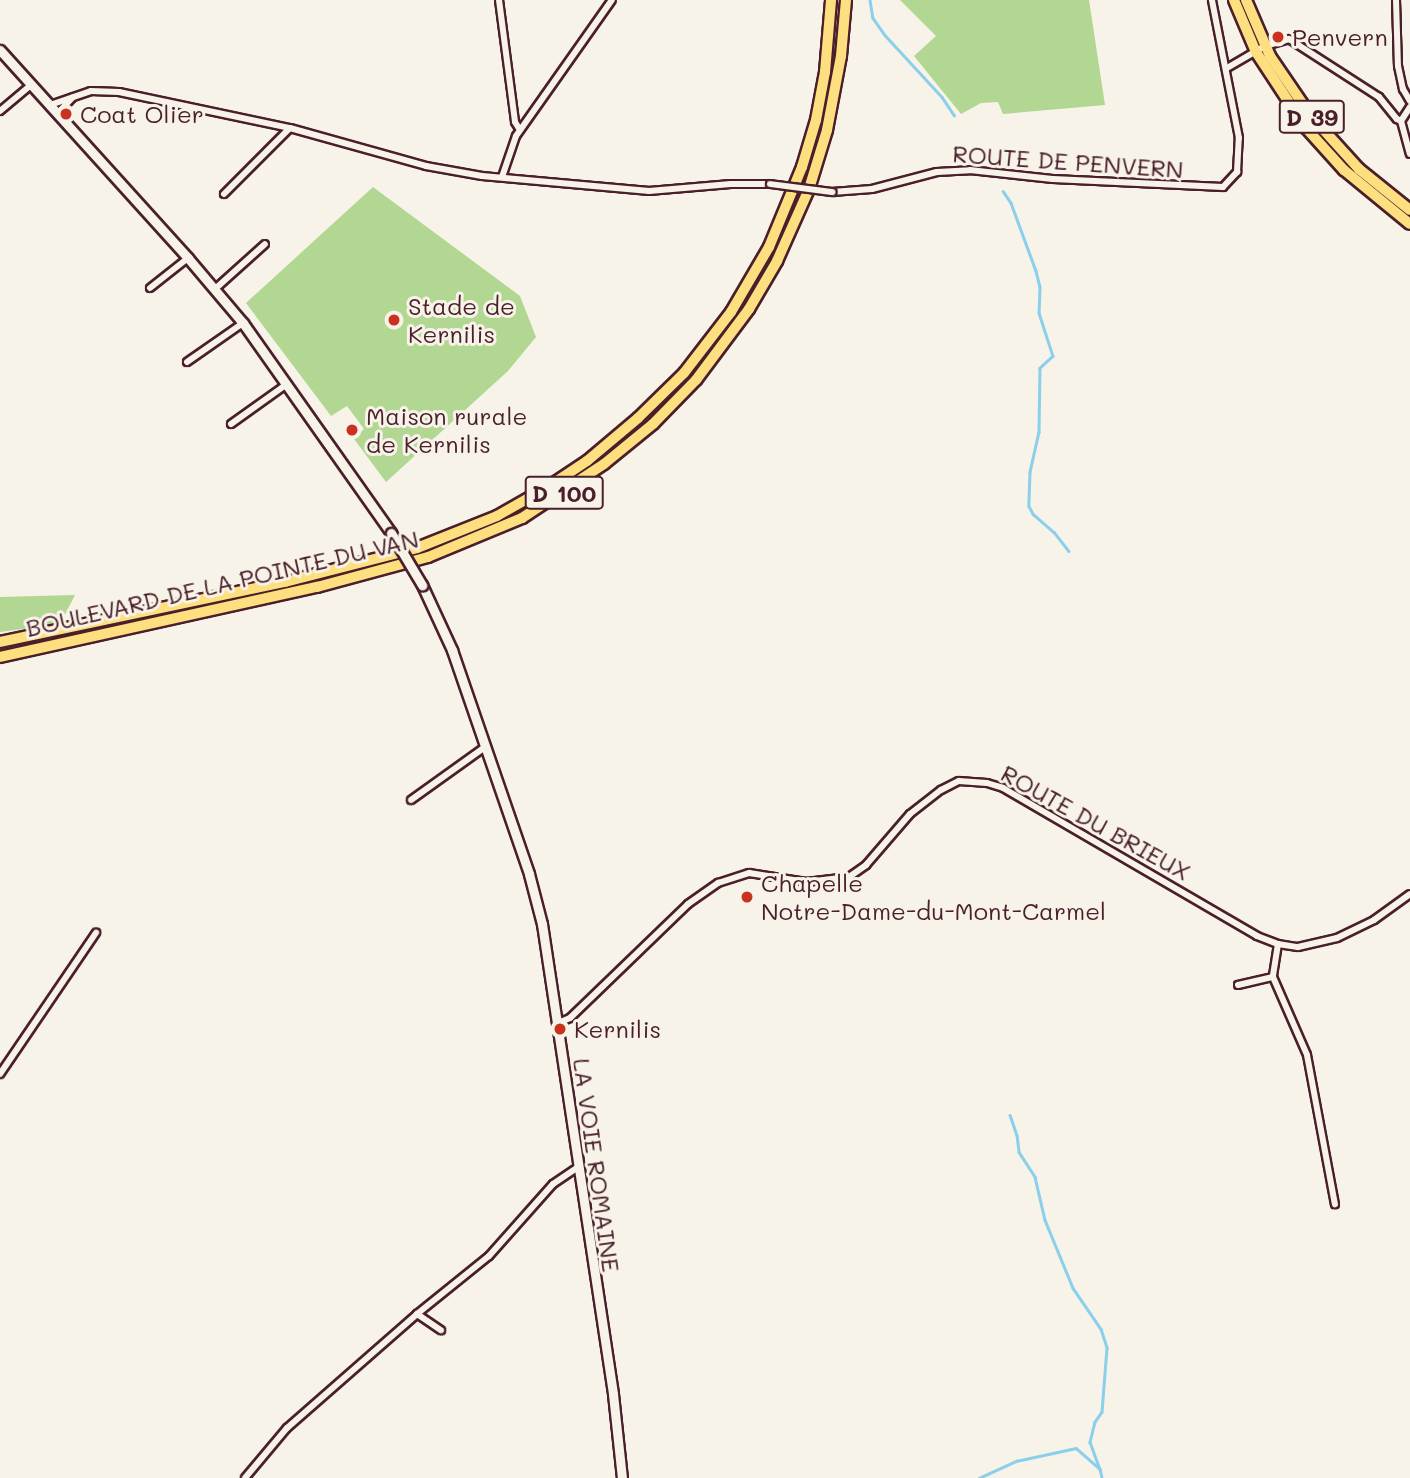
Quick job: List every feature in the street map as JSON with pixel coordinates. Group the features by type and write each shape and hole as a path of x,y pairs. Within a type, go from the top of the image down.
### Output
{"highway":[{"name":"BOULEVARD DE LA POINTE DU VAN","path":"0,642 285,582 417,548 497,516 587,461 638,418 684,373 736,304 769,247 797,179 816,120 825,72 831,0"},
{"name":"BOULEVARD DE LA POINTE DU VAN","path":"0,657 317,587 428,557 513,522 604,464 653,424 696,380 749,309 777,261 809,190 827,130 839,67 846,0"}],"main road":[{"name":"D 39","path":"1234,0 1290,106 1328,153 1363,188 1410,224"},
{"name":"D 39","path":"1246,0 1261,49 1329,138 1367,176 1410,210"}],"street":[{"path":"499,0 509,82 516,125 520,130"},
{"path":"502,177 520,130 612,0"},
{"path":"1212,0 1227,68 1284,39 1297,42 1378,97 1394,117 1401,121 1410,154"},
{"path":"1396,0 1398,66 1403,89 1410,101"},
{"path":"0,50 215,289 287,384 231,424"},
{"name":"ROUTE DE PENVERN","path":"50,105 91,91 119,92 290,128 426,166 502,177 649,191 731,184 770,184 832,192 872,189 937,172 971,170 1053,179 1223,187 1237,172 1240,152 1237,118 1227,68"},
{"path":"0,111 31,85"},
{"path":"58,113 73,97"},
{"path":"1401,121 1410,107"},
{"path":"224,194 290,128"},
{"path":"215,289 265,244"},
{"path":"150,288 188,258"},
{"path":"187,362 243,323"},
{"name":"LA VOIE ROMAINE","path":"287,384 324,445 391,533 422,585 448,638 537,900 548,950 577,1168 613,1394 622,1478"},
{"path":"411,800 485,747"},
{"name":"ROUTE DU BRIEUX","path":"558,1023 570,1018 688,904 718,883 749,873 806,882 849,877 871,860 910,814 941,790 959,781 988,783 1003,788 1257,936 1278,944 1298,947 1337,938 1374,920 1410,894"},
{"path":"0,1074 96,933"},
{"path":"1278,944 1273,977 1307,1055 1335,1204"},
{"path":"1238,985 1273,977"},
{"path":"245,1478 287,1428 417,1314 489,1256 553,1184 577,1168"},
{"path":"417,1314 441,1330"}],"green space":[{"path":"900,0 1089,0 1105,105 1003,114 998,102 981,103 961,114 914,56 936,36"},
{"name":"Stade de Kernilis","path":"373,187 520,296 536,337 508,371 386,482 354,439 364,429 347,406 331,416 246,303"},
{"path":"75,595 60,624 0,632 0,597"}],"waterway":[{"path":"870,0 873,18 884,34 942,97 954,115"},
{"path":"1003,191 1011,203 1036,271 1040,287 1039,313 1053,356 1040,368 1039,432 1030,472 1029,506 1033,514 1054,532 1069,551"},
{"path":"1010,1115 1019,1152 1035,1177 1045,1220 1073,1288 1101,1329 1107,1348 1102,1412 1095,1422 1090,1442 1100,1469"},
{"path":"979,1478 1016,1461 1076,1448 1100,1469 1102,1478"}],"place":[{"name":"Penvern","path":"1278,37"},
{"name":"Coat Olier","path":"66,114"},
{"name":"Stade de Kernilis","path":"394,320"},
{"name":"Maison rurale de Kernilis","path":"352,430"},
{"name":"Chapelle Notre-Dame-du-Mont-Carmel","path":"747,897"},
{"name":"Kernilis","path":"560,1029"}]}
